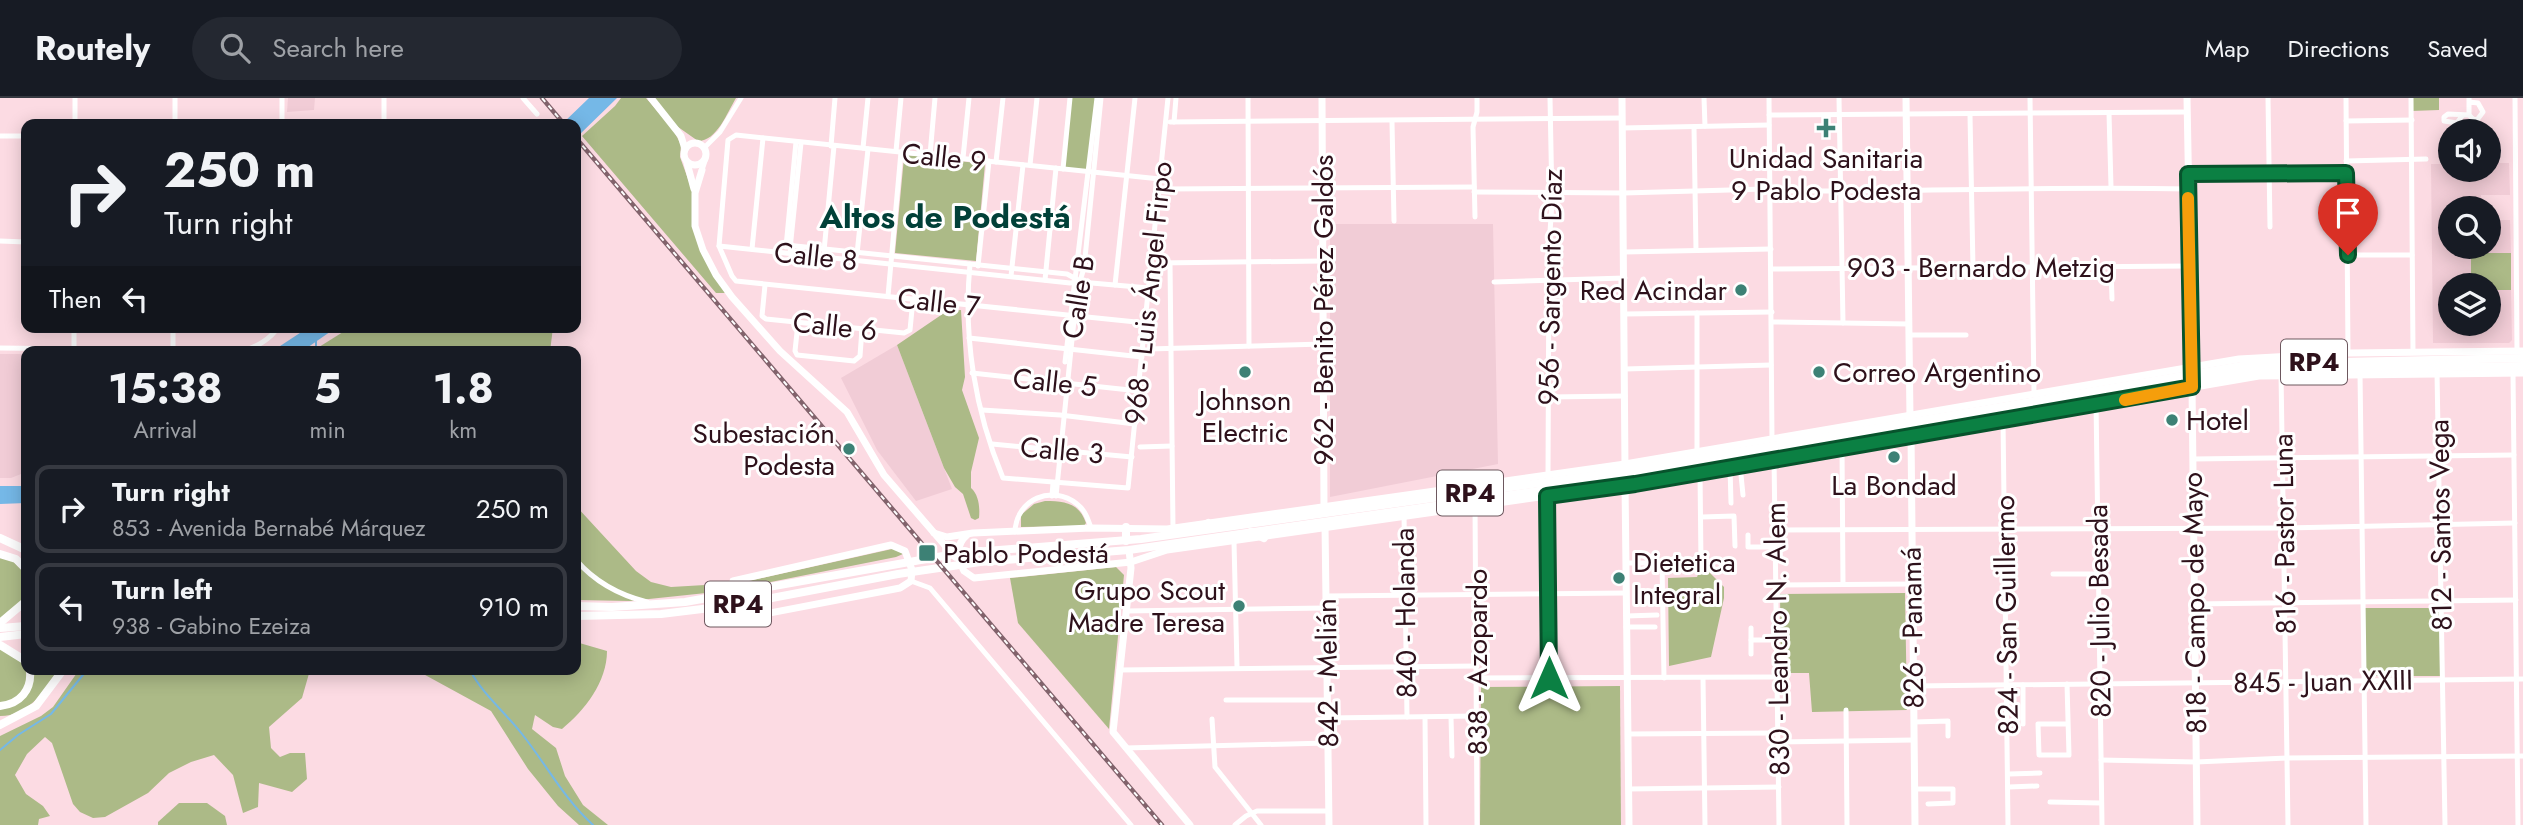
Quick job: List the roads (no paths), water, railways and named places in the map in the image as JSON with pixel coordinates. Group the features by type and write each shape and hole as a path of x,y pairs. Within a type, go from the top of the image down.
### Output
{"main road":[{"name":"RP4","path":"581,616 661,614 735,605 898,574 980,562 1251,532 1324,518 1404,514 1507,495 1547,493 1740,451 2096,401 2192,377 2360,371 2521,353"},
{"path":"2259,357 2273,363"},
{"name":"RP4","path":"2002,413 2273,363 2437,362 2517,368"},
{"name":"RP4","path":"581,606 655,604 734,595 896,563 984,551 1128,545 1185,534 1324,518 1774,456 1910,426"},
{"path":"1726,446 1740,451"},
{"path":"1507,495 1519,500"},
{"path":"1185,534 1208,523"},
{"path":"1126,527 1128,545"},
{"path":"1251,532 1264,538"},
{"path":"1,539 21,548"},
{"path":"0,554 16,559 21,564"},
{"path":"0,623 21,605"},
{"path":"0,628 21,626"},
{"path":"0,637 21,635"},
{"path":"0,645 21,658"},
{"path":"0,706 14,703 23,695 29,685 30,675"},
{"path":"0,725 32,709 59,675"},
{"path":"0,719 13,718"}],"street":[{"path":"75,98 75,119"},
{"path":"175,98 175,119"},
{"path":"282,98 282,119"},
{"path":"384,98 384,119"},
{"path":"523,98 537,114"},
{"path":"651,98 681,136 695,193 694,215 697,230 703,250 716,275 780,351 847,412 884,475 966,573 974,578 1131,562 1161,551 1264,538 1324,518 1548,475 1700,472 1730,467 1774,456 1842,447 2034,392 2192,377 2259,357 2413,352 2437,362"},
{"path":"685,149 690,144 701,145 720,132 741,98"},
{"path":"823,253 835,98"},
{"path":"856,260 868,98"},
{"path":"888,296 901,98"},
{"path":"930,155 935,98"},
{"path":"963,158 970,98"},
{"path":"996,162 1003,98"},
{"path":"1011,276 1037,98"},
{"path":"1045,280 1070,98"},
{"name":"Calle B","path":"1054,496 1072,316 1077,281 1084,268 1099,98"},
{"path":"1115,285 1135,98"},
{"name":"968 - Luis Ángel Firpo","path":"1055,483 1128,488 1168,98"},
{"path":"1176,98 1172,122 1622,118"},
{"path":"1248,98 1249,346"},
{"name":"962 - Benito Pérez Galdós","path":"1322,98 1324,518"},
{"path":"1475,217 1473,127 1477,98"},
{"name":"956 - Sargento Díaz","path":"1548,475 1552,192 1550,98"},
{"path":"1622,98 1629,825"},
{"path":"1704,98 1705,127"},
{"path":"1769,98 1772,438"},
{"path":"1839,98 1843,323"},
{"name":"826 - Panamá","path":"1906,98 1915,825"},
{"path":"2030,98 2034,392"},
{"name":"818 - Campo de Mayo","path":"2187,98 2197,825"},
{"path":"2268,98 2270,227"},
{"path":"2346,98 2348,353"},
{"path":"2411,98 2413,352"},
{"path":"2515,98 2519,137 2521,353"},
{"path":"2469,100 2478,103 2483,110 2477,120 2465,116 2469,100"},
{"path":"1769,115 2187,111"},
{"path":"2109,113 2111,187"},
{"path":"1970,115 1973,268"},
{"path":"2346,121 2412,120"},
{"path":"671,122 701,145 706,158 695,193"},
{"path":"1392,122 1394,221"},
{"path":"1622,128 1769,125"},
{"path":"1694,127 1696,250"},
{"name":"Calle 9","path":"719,246 730,137 736,135 1160,178"},
{"path":"0,136 21,136"},
{"path":"752,249 763,138"},
{"path":"788,249 799,142"},
{"path":"686,161 691,165 699,165 706,158"},
{"path":"2346,160 2426,159"},
{"path":"978,272 989,161"},
{"path":"2188,174 2346,173"},
{"path":"1168,189 1394,187 1552,192 1906,192 2111,187 2188,189"},
{"path":"0,241 21,242"},
{"name":"Calle 8","path":"719,246 788,249 890,264 1012,268 1067,274 1077,281"},
{"name":"Calle 7","path":"719,246 734,279 765,285 1146,323"},
{"path":"1624,252 1771,249"},
{"name":"Calle 8","path":"823,253 891,256 970,268 978,272 1149,288"},
{"path":"2348,255 2412,256"},
{"path":"1158,262 1322,261"},
{"path":"1170,263 1173,528"},
{"name":"903 - Bernardo Metzig","path":"1772,269 2189,266"},
{"path":"2111,267 2112,299"},
{"path":"970,268 968,338 972,373 1003,478 1055,483"},
{"path":"1494,282 1625,278"},
{"name":"Calle 6","path":"765,285 762,316 766,319 798,323 908,332 913,299"},
{"path":"1625,314 1772,312"},
{"path":"1697,313 1697,451"},
{"path":"1772,322 1909,324"},
{"path":"798,323 795,351 799,356 854,361 860,356 862,329"},
{"path":"253,346 271,333"},
{"path":"1909,335 1966,335"},
{"path":"968,338 1142,357"},
{"path":"1149,349 1322,344"},
{"path":"0,348 21,348"},
{"name":"812 - Santos Vega","path":"2437,362 2445,825"},
{"path":"1625,369 1771,365"},
{"path":"2517,368 2523,373"},
{"path":"2517,368 2514,455 2519,577 2516,600 2520,679 2518,825"},
{"path":"2360,371 2366,825"},
{"name":"816 - Pastor Luna","path":"2281,372 2288,825"},
{"name":"Calle 5","path":"972,373 1139,391"},
{"path":"1549,397 1625,396"},
{"name":"820 - Julio Besada","path":"2096,401 2102,825"},
{"path":"982,410 1061,415 1135,424"},
{"path":"1625,475 1697,451 1772,438 1910,426 2002,413"},
{"name":"824 - San Guillermo","path":"2002,413 2008,825"},
{"name":"Calle 3","path":"992,444 1132,457"},
{"path":"1140,447 1172,446"},
{"path":"1842,447 1843,584"},
{"path":"2193,458 2514,455"},
{"name":"830 - Leandro N. Alem","path":"1774,456 1779,825"},
{"path":"1740,465 1743,495"},
{"path":"1730,467 1731,503"},
{"path":"1626,564 1701,562 1700,472"},
{"path":"1475,503 1519,500 1547,493 1549,678"},
{"path":"1015,532 1017,516 1023,507 1038,497 1054,496 1072,500 1079,505 1087,515 1091,528"},
{"name":"838 - Azopardo","path":"1475,503 1477,825"},
{"name":"840 - Holanda","path":"1404,514 1407,717"},
{"path":"1702,517 1734,516 1735,546"},
{"path":"934,533 947,537 1091,528 1173,528 1208,523 1324,518"},
{"name":"842 - Melián","path":"1324,518 1329,825"},
{"path":"1776,530 2284,528 2515,523"},
{"path":"960,563 958,548 967,534"},
{"path":"1748,535 1748,547 1776,547"},
{"path":"1234,542 1237,667"},
{"path":"911,581 909,557 903,549 891,545 733,581 735,605 739,616 744,618 893,590 911,581 930,588 1131,825"},
{"path":"1128,545 1131,562 1113,726 1115,737 1190,825"},
{"path":"1662,564 1664,678"},
{"path":"581,565 616,592 655,604"},
{"path":"2053,574 2098,574"},
{"path":"1776,585 1912,584"},
{"path":"1326,596 1626,593"},
{"path":"2194,604 2516,600"},
{"path":"1126,611 1326,608"},
{"path":"1626,616 1657,615"},
{"path":"1626,627 1655,627"},
{"path":"1751,628 1751,653"},
{"path":"1751,640 1776,640"},
{"path":"1119,670 1477,666"},
{"path":"1477,678 1776,677"},
{"path":"1703,678 1705,825"},
{"name":"845 - Juan XXIII","path":"1914,686 2520,679"},
{"path":"2067,684 2069,755 2039,755 2038,724 2068,724"},
{"path":"2023,685 2023,724"},
{"path":"1226,700 1327,700"},
{"path":"1846,710 1847,825"},
{"path":"1327,718 1477,716"},
{"name":"840 - Holanda","path":"1425,717 1426,825"},
{"path":"1451,717 1452,756"},
{"path":"1212,719 1215,767 1261,825"},
{"path":"1914,722 1948,721 1948,736"},
{"path":"1628,734 1778,733"},
{"path":"1778,742 1914,740"},
{"path":"1125,748 1327,743"},
{"path":"2101,760 2196,762 2287,758 2520,756"},
{"path":"2008,774 2040,773"},
{"path":"2008,787 2037,786"},
{"path":"1629,789 1779,787"},
{"path":"1915,789 1953,789 1954,803 1928,804"},
{"path":"2050,802 2101,803"},
{"path":"1235,825 1251,813 1328,811"}],"water":[{"path":"589,98 617,98 581,133 581,119 567,119"},
{"path":"300,333 328,333 310,346 280,346"},
{"path":"0,486 21,486 21,503 0,504"}],"waterway":[{"path":"316,341 316,346"},
{"path":"0,750 51,714 83,675"},
{"path":"473,675 522,734 564,793 593,825"}],"railway":[{"path":"542,98 560,119"},
{"path":"581,144 1162,825"}],"place":[{"name":"Unidad Sanitaria 9 Pablo Podesta","path":"1826,128"},
{"name":"Red Acindar","path":"1741,290"},
{"name":"Johnson Electric","path":"1245,372"},
{"name":"Correo Argentino","path":"1819,372"},
{"name":"Hotel","path":"2172,420"},
{"name":"Subestación Podesta","path":"849,449"},
{"name":"La Bondad","path":"1894,457"},
{"name":"Pablo Podestá","path":"927,553"},
{"name":"Dietetica Integral","path":"1619,578"},
{"name":"Grupo Scout Madre Teresa","path":"1239,606"}],"district":[{"name":"Altos de Podestá","path":"945,217"}]}
